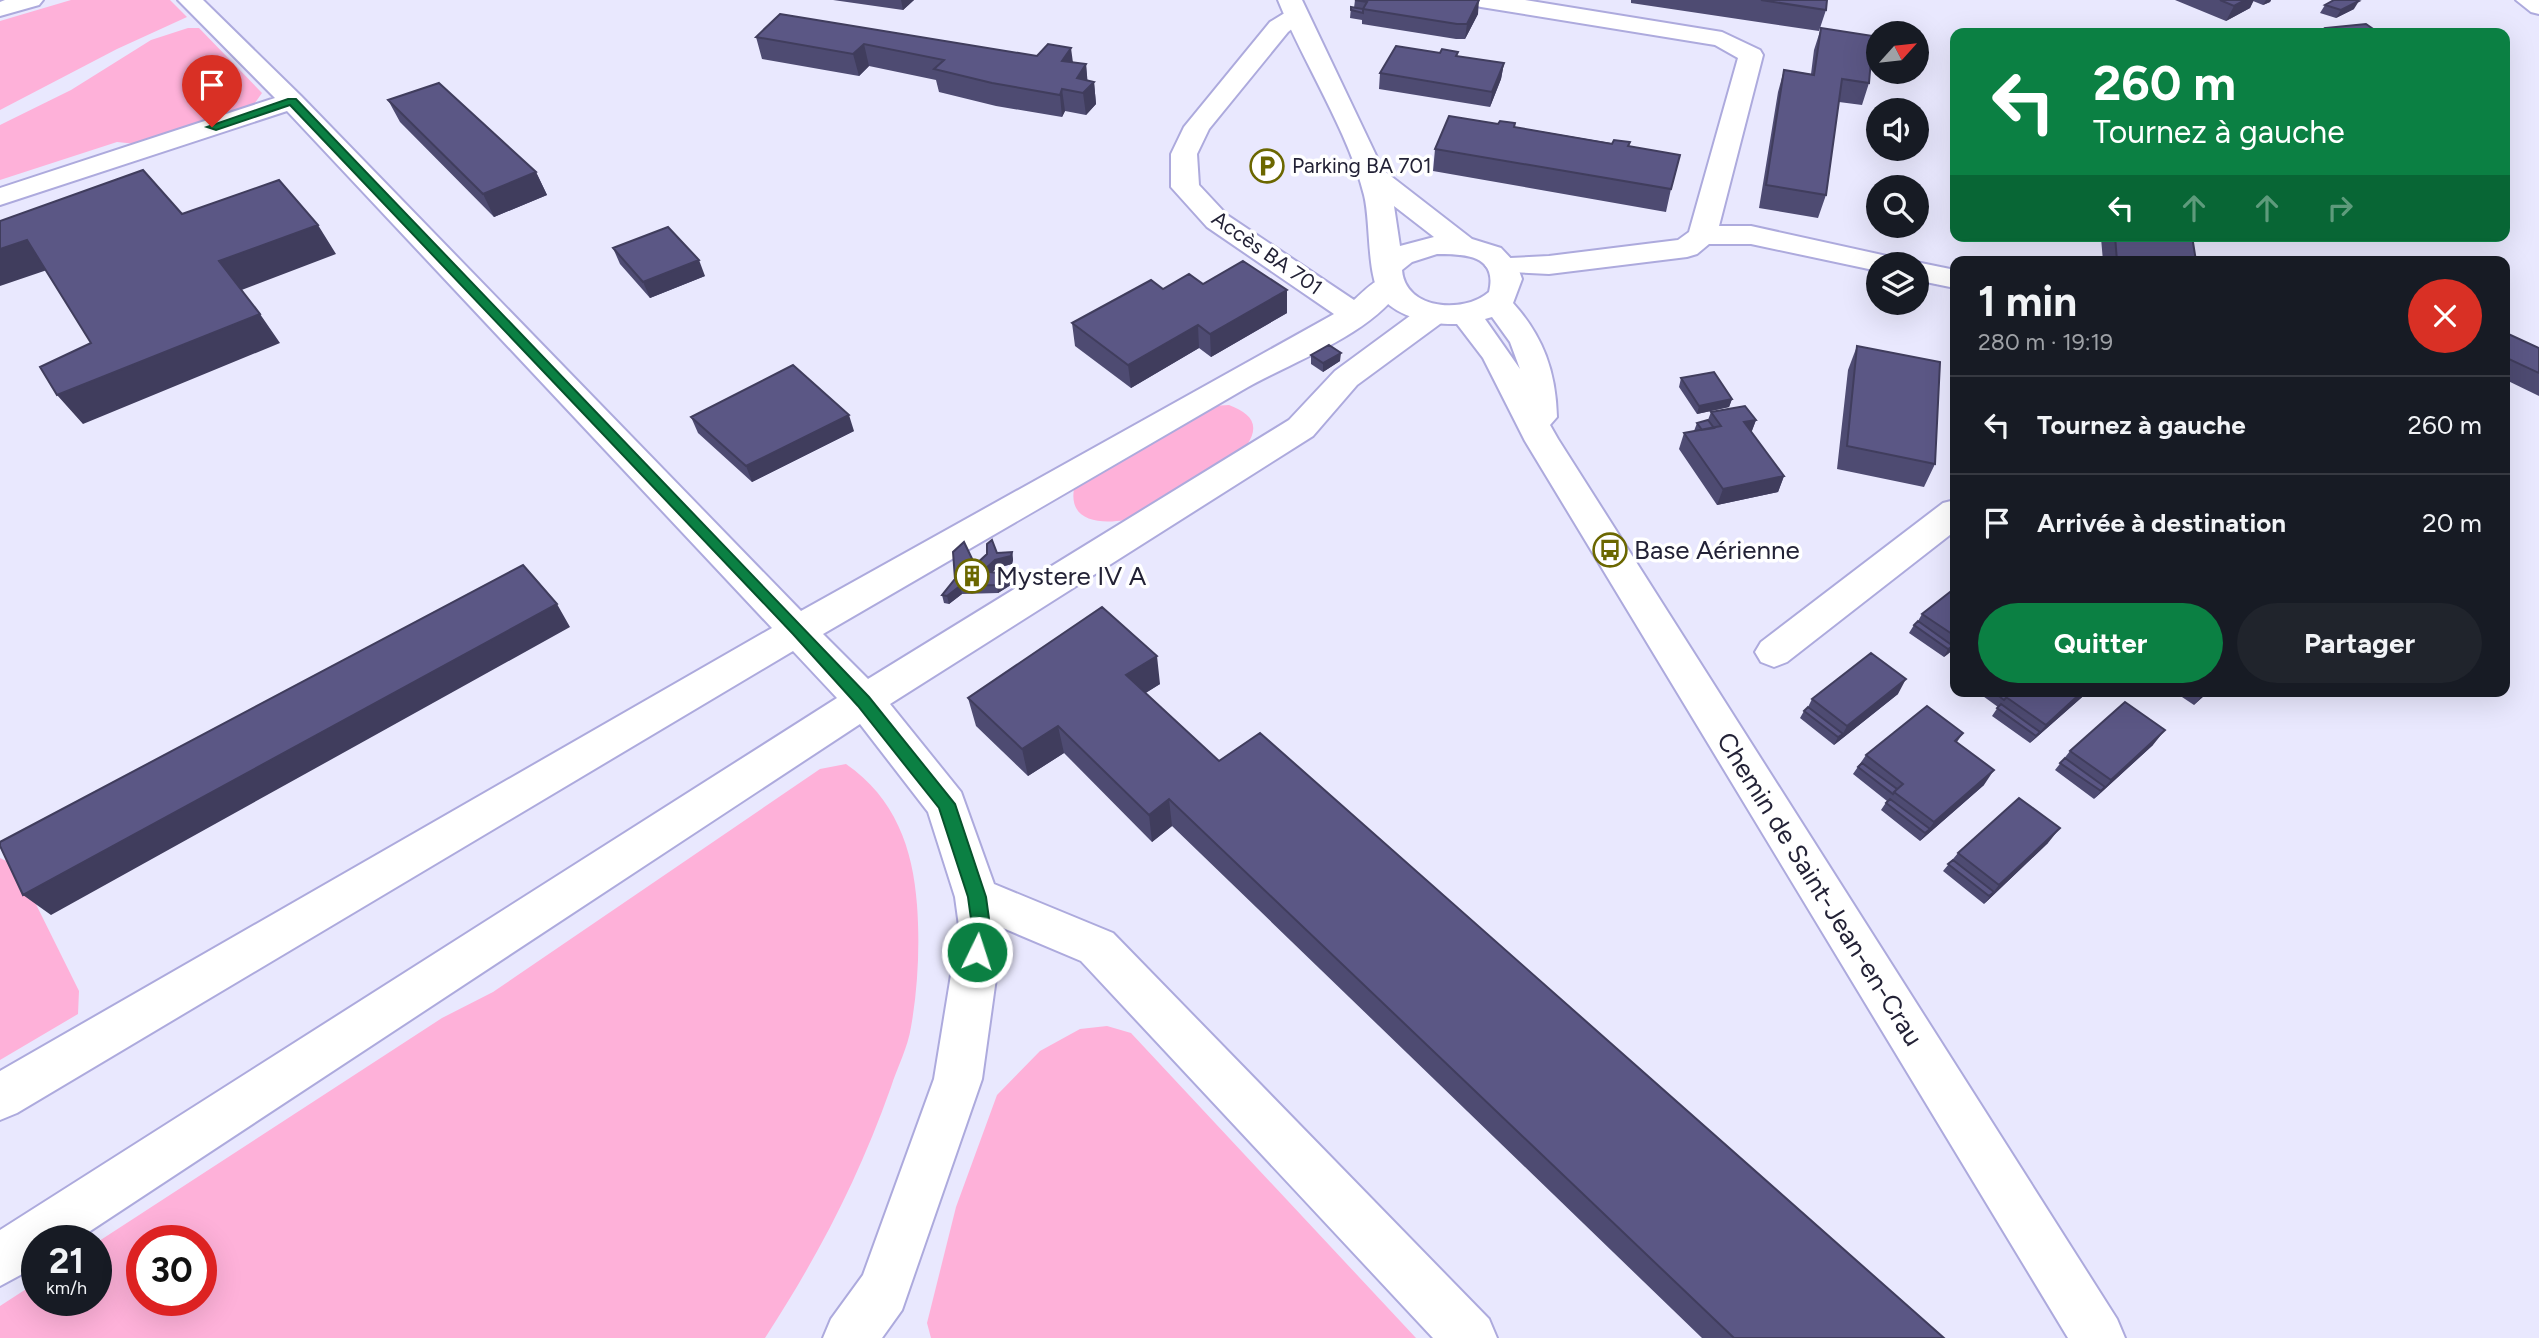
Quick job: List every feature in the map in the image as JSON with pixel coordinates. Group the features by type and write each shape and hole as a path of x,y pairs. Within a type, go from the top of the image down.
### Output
{"main road":[{"path":"0,9 31,0"},
{"path":"190,0 292,101 799,630 863,701 946,804 977,897 981,926 958,1079 883,1291 850,1338"},
{"path":"1481,0 1722,39 1751,55 1702,235 1687,248 1549,265 1500,265"},
{"path":"2528,0 2539,7"},
{"path":"1293,8 1372,176 1389,275 1397,297 1449,314"},
{"name":"Accès BA 701","path":"1293,8 1197,127 1184,154 1185,187 1217,221 1356,315"},
{"path":"0,197 292,101"},
{"path":"1372,176 1462,245"},
{"path":"1702,235 1751,234 1866,260"},
{"path":"0,1097 799,630 1243,376 1306,348 1356,315 1389,275 1398,255 1413,248 1441,243 1462,245 1490,256 1500,265 1507,277 1505,292 1496,303 1449,314 1346,378 1301,428 863,701 0,1260"},
{"path":"1929,274 1950,278"},
{"path":"1496,303 1517,325 1533,354 1541,385 1542,441"},
{"name":"Chemin de Saint-Jean-en-Crau","path":"1449,314 1510,377 1542,441 2098,1338"},
{"path":"1774,652 1950,516"},
{"path":"977,897 1097,947 1470,1338"}],"shaded area":[{"path":"71,0 170,0 187,17 117,49 0,110 0,21"},
{"path":"188,28 199,28 262,93 252,107 146,145 117,142 0,180 0,125 71,90 151,40"},
{"path":"1229,405 1243,412 1251,420 1253,431 1247,445 1125,520 1093,520 1078,511 1073,494 1076,481 1212,406"},
{"path":"846,764 877,792 889,809 906,844 915,884 918,951 911,1027 878,1121 851,1186 836,1217 765,1338 0,1338 0,1306 21,1292 21,1316 112,1316 112,1233 442,1018 493,992 820,769"},
{"path":"0,858 17,866 79,991 78,1014 0,1060"},
{"path":"1107,1026 1131,1033 1416,1338 931,1338 927,1323 956,1207 997,1095 1040,1051 1080,1029"}],"building":[{"path":"1355,0 1479,0 1467,24 1457,24 1363,9 1367,2"},
{"path":"1761,0 1827,0 1826,10"},
{"path":"2220,0 2245,0 2234,6"},
{"path":"2334,0 2359,1 2341,10 2325,5"},
{"path":"1351,7 1363,9 1363,13 1351,10"},
{"path":"780,14 1037,56 1048,44 1071,48 1062,61 1086,64 1077,78 1094,82 1083,93 1062,89 1060,95 934,69 944,60 864,44 853,54 756,37"},
{"path":"2366,24 2372,28 2326,28"},
{"path":"1821,28 1866,35 1866,83 1842,79 1826,195 1766,185 1784,70 1814,75"},
{"path":"1396,46 1440,53 1442,49 1458,52 1456,56 1504,63 1492,92 1380,73"},
{"path":"439,83 536,172 483,194 388,100"},
{"path":"1449,116 1498,124 1500,121 1515,123 1514,127 1612,144 1614,140 1630,142 1628,146 1680,155 1671,189 1435,149"},
{"path":"143,170 182,214 279,180 318,225 219,261 260,314 57,395 40,367 91,343 27,240 0,249 0,221"},
{"path":"668,227 699,260 643,282 613,248"},
{"path":"2115,242 2193,242 2195,256 2117,256"},
{"path":"1243,261 1287,290 1210,334 1198,325 1128,365 1072,323 1151,280 1163,289 1189,274 1203,284"},
{"path":"2510,335 2539,348 2539,373 2510,359"},
{"path":"1329,345 1341,353 1323,363 1311,355"},
{"path":"1857,346 1940,362 1935,464 1847,446"},
{"path":"793,365 849,415 746,466 691,417"},
{"path":"1714,372 1732,399 1699,406 1681,378"},
{"path":"1745,406 1756,420 1744,422 1784,476 1723,489 1684,433 1721,426 1711,412"},
{"path":"1708,420 1714,428 1702,430 1697,423"},
{"path":"992,540 997,553 1012,552 1011,556 995,560 983,571 1012,575 997,585 960,586 947,596 942,595 955,579 953,552 964,542 975,565 987,554 987,544"},
{"path":"523,565 557,604 23,895 0,842"},
{"path":"1950,592 1950,633 1922,614"},
{"path":"1102,607 1157,656 1126,675 1219,761 1260,733 1944,1338 1734,1338 1169,799 1149,815 1058,726 1022,749 968,698"},
{"path":"1918,621 1950,644 1950,648 1948,649 1914,625"},
{"path":"1871,653 1906,679 1847,726 1812,699"},
{"path":"2006,697 2076,697 2046,725"},
{"path":"2125,702 2165,730 2111,780 2070,751"},
{"path":"2001,704 2040,732 2036,736 1997,708"},
{"path":"1927,706 1963,733 1955,741 1994,770 1934,822 1894,792 1903,784 1866,755"},
{"path":"1808,707 1843,734 1838,737 1804,711"},
{"path":"2065,758 2105,787 2101,791 2060,763"},
{"path":"1862,763 1897,789 1893,794 1858,767"},
{"path":"2019,798 2060,828 1999,885 1958,853"},
{"path":"1890,799 1930,829 1925,833 1886,803"},
{"path":"1953,860 1994,892 1989,896 1948,864"}],"place":[{"name":"Parking BA 701","path":"1267,166"},
{"name":"Base Aérienne","path":"1610,550"},
{"name":"Mystere IV A","path":"972,576"}],"route":[{"path":"212,127 292,101 799,630 863,701 946,804 977,897 981,926 977,952"}]}
